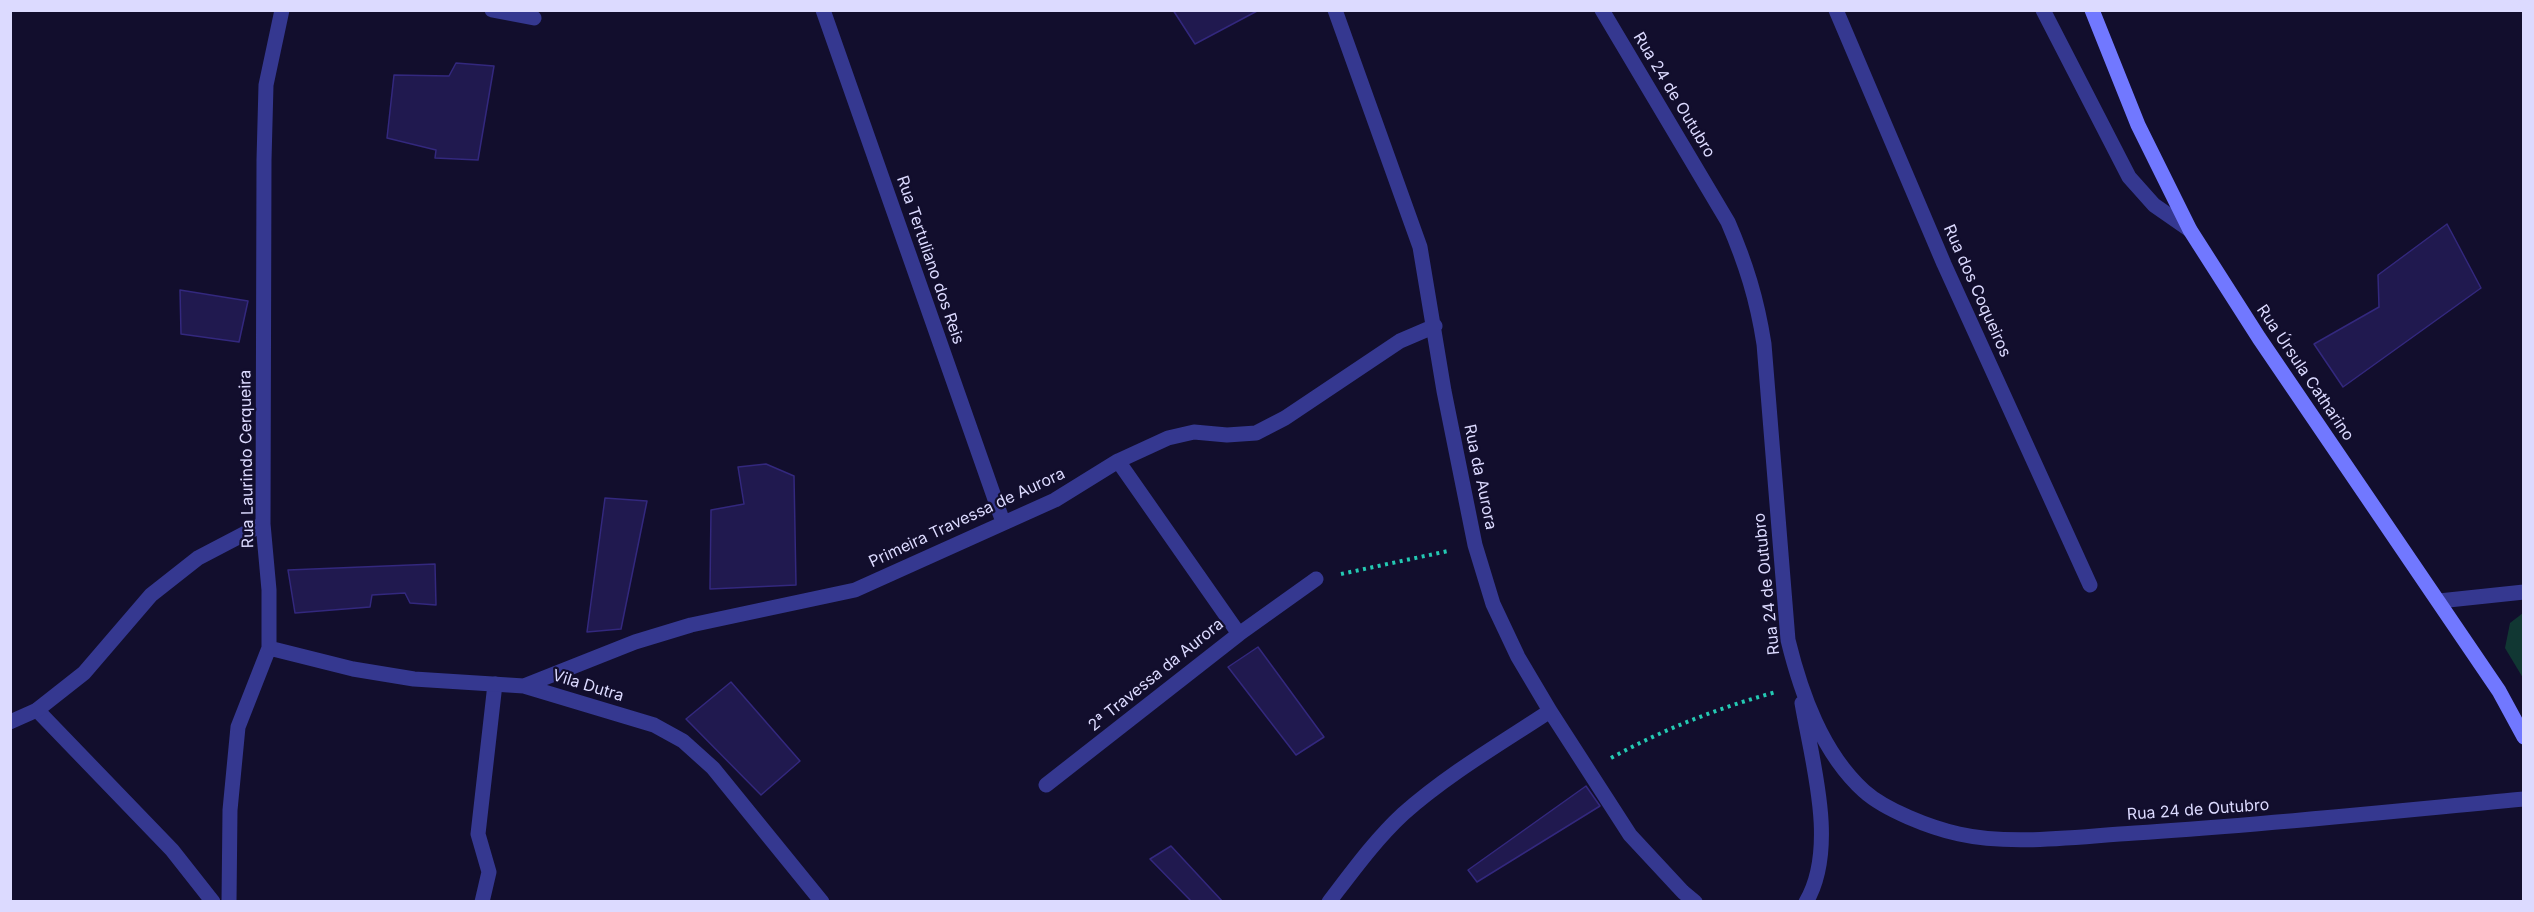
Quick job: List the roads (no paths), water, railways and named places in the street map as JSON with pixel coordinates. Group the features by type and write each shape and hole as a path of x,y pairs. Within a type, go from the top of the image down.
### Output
{"main road":[{"name":"Rua Úrsula Catharino","path":"2092,10 2138,125 2190,230 2259,338 2499,691 2523,737"}],"street":[{"name":"Rua Laurindo Cerqueira","path":"229,902 230,810 238,727 269,648 269,590 263,524 266,85 282,10"},
{"path":"492,10 534,18"},
{"name":"Rua Tertuliano dos Reis","path":"823,10 1003,522"},
{"name":"Rua da Aurora","path":"1335,10 1420,246 1444,391 1475,545 1492,604 1518,657 1587,772 1630,835 1695,902"},
{"name":"Rua 24 de Outubro","path":"1602,10 1728,222 1757,300 1764,344 1788,640 1799,685 1836,761 1865,792 1902,814 1959,834 2034,840 2238,826 2523,799"},
{"name":"Rua dos Coqueiros","path":"1836,10 1944,264 2090,585"},
{"path":"2043,10 2129,177 2154,205 2190,230"},
{"name":"Primeira Travessa de Aurora","path":"524,686 635,642 691,625 855,590 1055,500 1118,461 1168,438 1194,432 1227,435 1256,433 1286,418 1400,341 1435,326"},
{"name":"2ª Travessa da Aurora","path":"1046,785 1239,634 1118,461"},
{"path":"10,722 37,710 84,673 151,595 198,558 263,524"},
{"path":"1239,634 1316,579"},
{"path":"2439,601 2523,592"},
{"name":"Vila Dutra","path":"269,648 353,669 414,679 524,686 654,725 683,741 713,768 822,902"},
{"path":"482,902 489,872 478,834 495,684"},
{"path":"1799,685 1816,789 1822,852 1815,886 1806,902"},
{"path":"37,710 172,850 213,902"},
{"path":"1329,902 1363,857 1402,815 1450,776 1550,711"}]}
